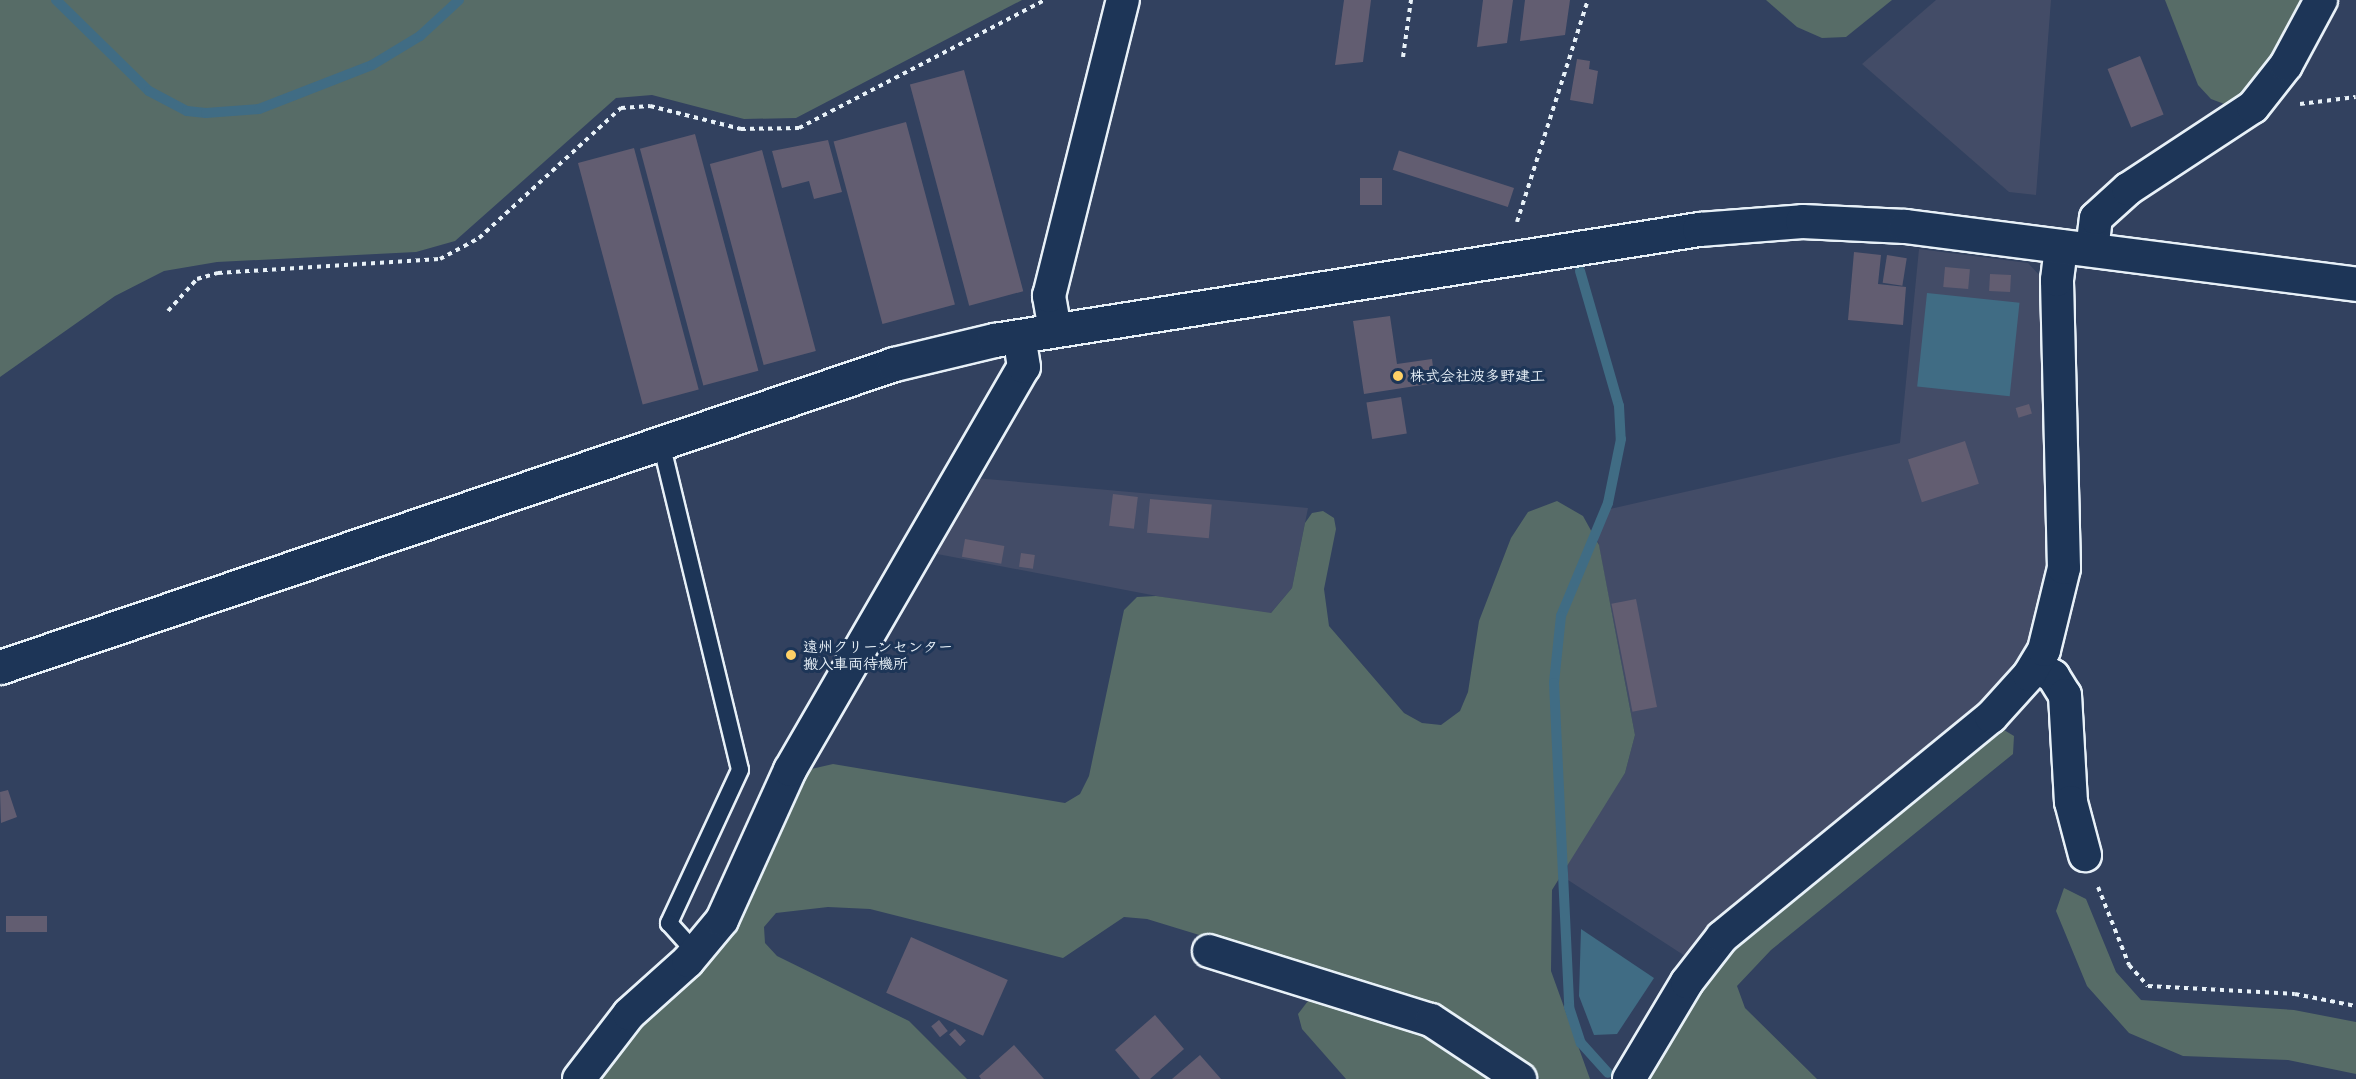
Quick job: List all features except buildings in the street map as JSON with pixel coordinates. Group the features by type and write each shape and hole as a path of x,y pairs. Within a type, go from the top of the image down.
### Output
{"street":[{"path":"1055,330 1049,296 1123,0"},
{"path":"1629,1079 1674,1001 1722,937 1991,717 2035,666 2055,624 2064,568 2057,280 2096,218 2128,189 2232,124 2263,96 2321,0"},
{"path":"0,667 905,361 1055,330 1699,228 1802,221 1905,226 2356,284"},
{"path":"579,1079 629,1014 696,953 735,896 790,770 1024,367 1019,336"},
{"path":"2035,666 2053,676 2066,695 2071,802 2085,855"},
{"path":"1209,951 1431,1020 1520,1079"}],"lane":[{"path":"661,443 740,770 669,923 696,953"}],"path":[{"path":"168,311 197,279 218,273 440,259 479,238 621,108 650,106 741,129 799,128 1045,0"},
{"path":"1403,57 1411,0"},
{"path":"1522,257 1517,222 1588,0"},
{"path":"2263,96 2275,107 2356,96"},
{"path":"2085,855 2129,965 2148,986 2295,994 2356,1006"}],"shaded area":[{"path":"1936,0 2051,0 2036,195 2009,192 1862,64"},
{"path":"1919,249 2028,263 2042,278 2049,567 2030,643 1980,705 1733,906 1685,956 1568,880 1568,861 1625,773 1635,735 1597,536 1610,509 1900,443"},
{"path":"1927,293 2019,303 2010,396 1917,386"},
{"path":"975,478 1308,508 1292,588 1271,613 1256,615 932,553"},
{"path":"1581,929 1654,978 1617,1034 1594,1035 1579,996"}],"green space":[{"path":"0,0 1022,0 796,118 744,119 652,95 616,98 455,241 416,252 217,262 164,271 115,296 0,377"},
{"path":"1766,0 1892,0 1846,37 1822,38 1797,27"},
{"path":"2165,0 2303,0 2272,57 2242,95 2227,105 2211,99 2198,85"},
{"path":"1557,501 1583,516 1599,545 1635,735 1625,773 1552,890 1551,971 1590,1079 1540,1079 1471,1026 1437,1008 1147,919 1124,917 1063,958 870,909 828,907 776,913 764,927 765,943 777,956 909,1021 967,1079 594,1079 777,827 807,770 833,764 1065,803 1080,794 1089,776 1124,610 1137,597 1156,596 1271,613 1292,588 1305,523 1312,513 1323,511 1334,518 1336,529 1324,589 1329,626 1404,713 1422,723 1441,725 1460,711 1468,692 1479,621 1511,538 1528,512"},
{"path":"2004,730 2014,736 2013,754 1771,950 1737,986 1745,1008 1817,1079 1645,1079 1699,990 1734,948"},
{"path":"2064,888 2086,899 2116,972 2141,1000 2294,1010 2356,1022 2356,1074 2288,1060 2183,1056 2129,1033 2087,986 2056,911"},
{"path":"1324,999 1426,1032 1499,1079 1346,1079 1302,1029 1298,1014 1308,1001"}],"waterway":[{"path":"56,0 149,91 187,111 206,113 259,109 372,65 420,36 459,0"},
{"path":"1580,271 1619,406 1621,439 1608,503 1561,616 1554,683 1569,1007 1581,1043 1608,1073"}],"place":[{"name":"株式会社波多野建工","path":"1398,376"},
{"name":"遠州クリーンセンター 搬入車両待機所","path":"791,655"}]}
